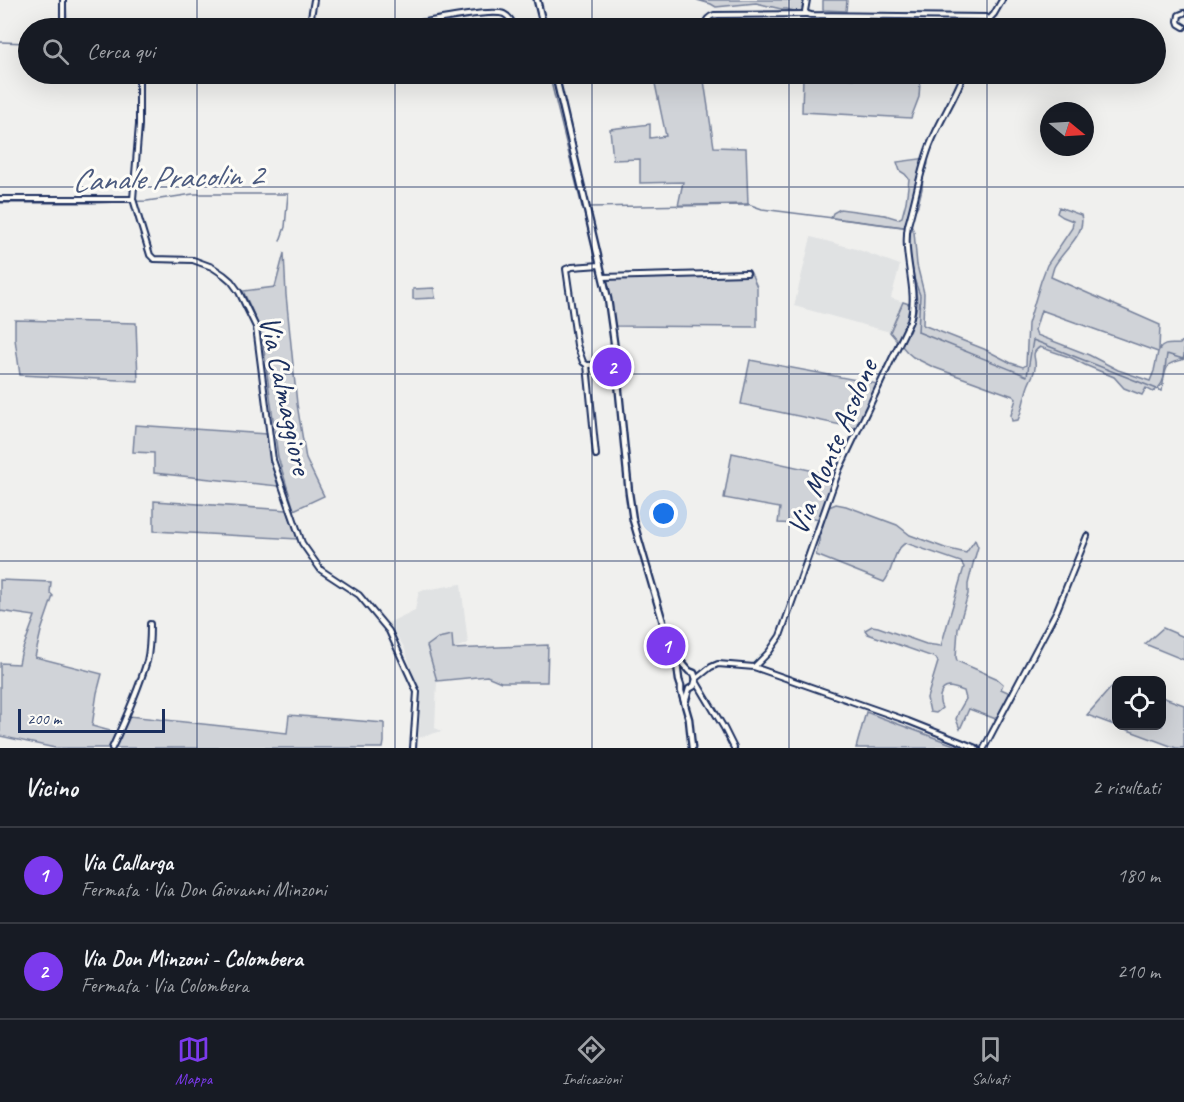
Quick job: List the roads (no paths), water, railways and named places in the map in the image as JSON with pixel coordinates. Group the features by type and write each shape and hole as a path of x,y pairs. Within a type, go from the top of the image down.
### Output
{"street":[{"path":"63,0 63,18"},
{"path":"311,18 314,0"},
{"path":"537,0 542,18"},
{"path":"807,0 805,10 807,14"},
{"path":"989,18 1002,0"},
{"path":"455,18 486,13 505,14 510,18"},
{"path":"1184,13 1179,15 1178,21 1184,27"},
{"path":"709,18 714,15 807,14 987,18"},
{"name":"Via Calmaggiore","path":"139,84 140,125 134,199 150,255 154,259 193,260 212,267 231,281 239,292 256,327 273,460 302,543 321,570 359,595 389,632 417,692 413,748"},
{"path":"557,84 611,320 633,520 663,626 676,656 681,691 691,730 692,748"},
{"name":"Via Monte Asolone","path":"754,667 769,652 780,636 838,470 910,321 914,299 906,251 906,234 922,166 960,84"},
{"path":"0,199 134,199"},
{"path":"596,454 586,364 583,363 577,345 566,269 600,265"},
{"path":"603,277 747,273"},
{"path":"586,364 616,364"},
{"path":"984,748 1057,610 1087,536"},
{"path":"112,748 130,709 147,660 150,624"},
{"path":"676,656 696,678 734,748"},
{"path":"685,703 696,678 718,664 754,667 908,721 976,748"},
{"path":"679,677 683,672 689,671"},
{"path":"681,686 702,691"}],"waterway":[{"path":"66,0 67,18"},
{"path":"467,18 497,16 504,18"},
{"path":"0,42 18,43"},
{"path":"551,84 582,207 584,207"},
{"name":"Canale Pracolin 2","path":"0,203 147,201 193,194 288,194 285,227 280,241"},
{"path":"589,207 748,204 762,209 904,227"},
{"path":"911,229 909,242 911,269"},
{"path":"912,274 920,295 918,332 1027,376 1033,340 1162,391 1167,354 1183,359 1184,356"}],"place":[{"name":"Via Don Minzoni - Colombera","path":"612,367"},
{"name":"Via Callarga","path":"666,646"}]}
